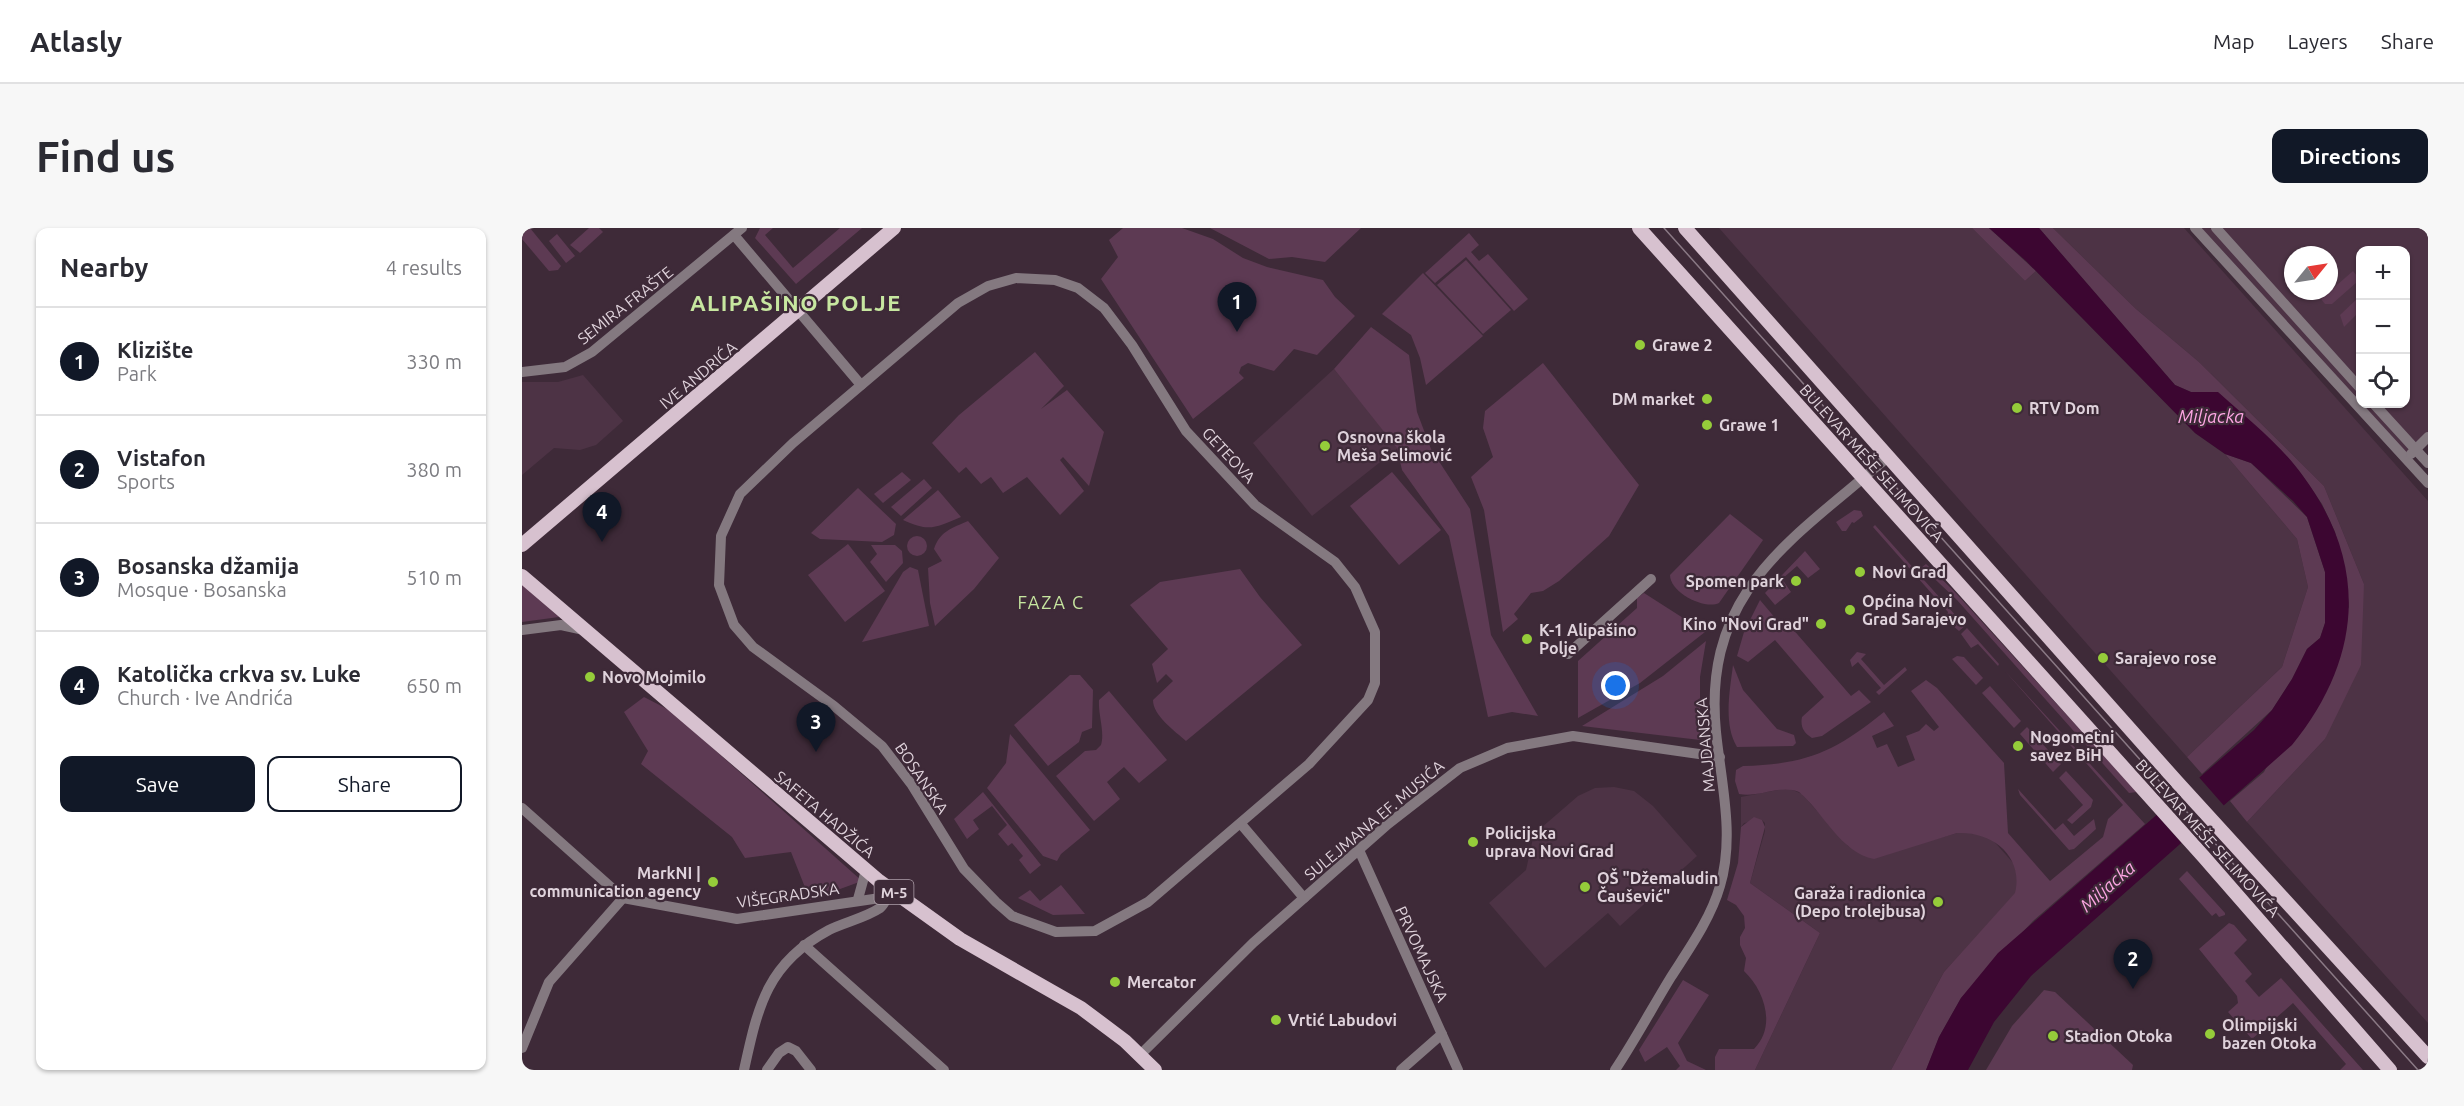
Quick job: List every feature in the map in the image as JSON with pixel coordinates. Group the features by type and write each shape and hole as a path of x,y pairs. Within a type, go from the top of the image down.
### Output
{"main road":[{"name":"IVE ANDRIĆA","path":"522,545 894,228"},
{"name":"BULEVAR MEŠE SELIMOVIĆA","path":"1639,228 2203,856 2390,1070"},
{"name":"BULEVAR MEŠE SELIMOVIĆA","path":"1685,228 2177,782 2428,1057"},
{"name":"SAFETA HADŽIĆA","path":"522,576 866,870 890,894 960,939 1081,1008 1140,1055 1155,1070"}],"street":[{"path":"2195,228 2428,483"},
{"path":"2216,228 2356,382"},
{"path":"738,231 799,311 861,385"},
{"name":"SEMIRA FRAŠTE","path":"522,372 565,367 592,352 738,231"},
{"name":"GETEOVA","path":"861,385 958,303 1003,280 1016,278 1054,280 1078,288 1113,319 1186,430 1255,506 1335,562 1355,587 1375,632 1375,683 1368,700 1309,764 1241,824"},
{"name":"BOSANSKA","path":"861,385 793,443 737,498 721,536 718,562 724,605 734,625 753,647 834,705 882,746 912,785 944,840 964,868 1012,916 1056,932 1095,932 1148,902 1200,856 1241,824"},
{"path":"2378,408 2428,463"},
{"path":"2406,458 2428,437"},
{"name":"MAJDANSKA","path":"1614,1070 1701,928 1720,885 1726,840 1716,732 1717,668 1727,626 1752,582 1775,555 1889,456"},
{"path":"1568,654 1652,579"},
{"path":"522,630 561,625 584,630"},
{"name":"SULEJMANA EF. MUSIĆA","path":"1140,1055 1253,943 1359,850 1460,768 1507,748 1573,736 1720,757"},
{"path":"522,808 623,898 549,982 522,1048"},
{"path":"1241,824 1304,898"},
{"name":"PRVOMAJSKA","path":"1359,850 1458,1070"},
{"path":"858,900 866,870"},
{"path":"744,1070 758,1010 769,984 785,962 804,945 881,907 890,894"},
{"name":"VIŠEGRADSKA","path":"623,898 737,919 890,894"},
{"path":"804,945 944,1070"},
{"path":"1401,1070 1442,1034"},
{"path":"767,1070 779,1053 788,1047 796,1051 812,1070"}],"shaded area":[{"path":"522,228 530,228 561,266 558,270 549,271 522,239"},
{"path":"589,228 599,228 603,232 580,253 570,245"},
{"path":"760,228 773,228 765,235 793,268 840,228 862,228 796,284 755,238"},
{"path":"1123,228 1182,228 1213,239 1243,258 1267,267 1323,280 1335,297 1355,316 1317,355 1294,349 1274,371 1248,363 1241,367 1239,373 1244,378 1193,419 1101,279 1118,257 1109,240"},
{"path":"1210,228 1361,228 1325,262 1292,257 1269,259"},
{"path":"1719,228 1972,228 2025,281 2036,271 2195,433 2225,454 2297,539 2308,587 2282,667 2187,757"},
{"path":"1972,228 1989,228 2036,271 2025,281"},
{"path":"2039,228 2053,228 2136,309 2199,362 2324,486 2364,584 2361,665 2325,739 2247,822 2230,801 2264,772 2349,607 2345,571 2335,532 2322,504 2281,450 2218,393 2191,392 2175,385"},
{"path":"2053,228 2184,228 2428,501 2428,1023 2247,822 2325,739 2364,584 2324,486 2199,362 2136,309"},
{"path":"2198,228 2428,228 2428,439 2406,458 2361,408 2410,408 2410,246 2356,246 2356,403"},
{"path":"1469,233 1479,245 1471,252 1479,261 1488,254 1528,299 1514,311 1466,257 1435,283 1425,273"},
{"path":"557,234 575,256 566,263 549,241"},
{"path":"1466,260 1511,310 1483,334 1437,285"},
{"path":"2353,271 2356,275 2356,283 2338,299 2338,284"},
{"path":"1423,273 1483,336 1426,385 1420,358 1411,335 1382,314"},
{"path":"2322,300 2337,300 2332,304 2325,304"},
{"path":"2356,300 2356,315 2344,327 2340,315"},
{"path":"1371,327 1409,355 1417,412 1431,449 1470,509 1491,635 1538,716 1512,712 1488,717 1449,536 1402,470 1397,448 1334,369"},
{"path":"1035,352 1064,386 1041,409 1067,390 1104,432 1089,486 1063,457 1060,460 1084,491 1060,515 1027,477 1003,493 991,477 981,484 966,467 959,473 932,443 959,415"},
{"path":"1543,363 1639,485 1609,536 1559,581 1543,591 1531,593 1514,614 1518,619 1503,632 1484,510 1471,477 1493,457 1483,428 1485,411"},
{"name":"Osnovna škola Meša Selimović","path":"1334,369 1398,448 1312,516 1253,443"},
{"path":"583,375 623,421 596,445 580,450 554,448 522,475 522,382 558,382"},
{"path":"2225,454 2251,463 2307,517 2325,572 2325,623 2320,638 2307,649 2292,679 2272,710 2202,774 2187,757 2282,667 2308,587 2297,539"},
{"path":"902,472 911,480 883,503 874,494"},
{"path":"1392,472 1441,530 1399,565 1350,506"},
{"path":"924,479 932,488 901,516 891,507"},
{"path":"858,488 896,524 894,535 882,542 820,539 811,533"},
{"path":"938,490 961,517 932,527 919,526 903,520"},
{"path":"1854,510 1861,511 1863,516 1854,523 1852,522 1846,531 1842,531 1836,522"},
{"path":"1730,514 1763,540 1719,603 1713,605 1697,602 1676,588 1670,575"},
{"path":"968,521 999,558 974,589 935,626 930,603 928,568 942,561 934,549 940,538 947,531"},
{"path":"1875,525 1965,626 1959,631 1946,620 1948,612 1873,527"},
{"path":"917,536 924,539 927,546 924,553 917,556 910,553 907,546 910,539"},
{"path":"848,544 885,591 845,622 808,575"},
{"path":"871,545 895,545 902,551 903,563 886,582 870,562 877,554"},
{"path":"1805,551 1820,569 1808,578 1797,566 1782,579 1791,592 1775,605 1765,593"},
{"path":"1926,564 1953,590 2137,792 2129,793 1957,600 1922,567"},
{"path":"910,567 918,570 929,626 862,642 903,572"},
{"path":"1240,569 1260,597 1302,645 1186,741 1165,723 1154,706 1153,700 1173,681 1166,674 1157,683 1152,664 1168,649 1130,605 1160,582"},
{"path":"522,584 559,617 522,622"},
{"path":"1644,593 1705,632 1640,683 1578,718 1578,661 1637,608 1637,598"},
{"path":"1760,600 1786,631 1791,627 1851,696 1859,690 1871,702 1822,736 1812,738 1807,734 1802,727 1802,717 1824,697 1775,640 1748,662 1737,656 1744,632"},
{"path":"1967,628 1999,664 1998,666 1978,644 1971,648 1961,634"},
{"path":"1706,641 1700,677 1700,740 1582,726 1663,676"},
{"path":"1857,652 1866,654 1861,659 1884,685 1905,667 1907,670 1879,695 1876,692 1881,688 1858,662 1852,667 1850,660"},
{"path":"1957,656 1964,657 1983,678 1976,685 1952,659"},
{"path":"1733,665 1743,690 1777,729 1794,735 1796,743 1793,746 1737,747 1729,718"},
{"path":"2005,671 2145,824 2033,921 1961,998 1939,1037 1926,1070 1891,1070 1944,972 2015,893 2017,880 2010,857 2003,848 1982,836 1957,833 1874,859 1852,849 1799,792 1777,790 1747,795 1739,794 1735,781 1736,770 1743,766 1803,759 1819,753 1850,737 1884,712 1894,726 1872,736 1877,748 1887,744 1898,767 1915,760 1906,736 1919,731 1926,724 1934,731 1939,727 1911,691 1926,680 1937,688 2004,763 2008,833 2050,881 2103,837 2108,819 2123,805"},
{"path":"1070,675 1080,675 1093,690 1092,728 1082,732 1079,742 1048,766 1014,725"},
{"path":"1990,686 2021,721 2014,728 1982,693"},
{"path":"1109,691 1167,760 1139,783 1124,767 1107,782 1120,799 1094,821 1056,776 1085,751 1096,750 1101,745 1099,700"},
{"path":"644,697 671,711 862,881 810,900 791,852 745,858 732,837 641,764 648,751 624,712"},
{"path":"2027,727 2061,764 2053,772 2020,734"},
{"path":"1010,734 1090,830 1061,854 1057,861 1043,856 987,788 1006,763"},
{"path":"2066,771 2093,800 2091,807 2072,824 2067,820 2083,805 2059,778"},
{"name":"OŠ \"Džemaludin Čaušević\"","path":"1614,787 1634,791 1653,806 1697,856 1620,926 1608,913 1545,968 1489,903 1526,870 1534,834 1578,796 1595,788"},
{"path":"1788,788 1802,794 1848,846 1881,855 1957,833 1971,832 1991,838 2015,865 2019,879 2016,893 1944,972 1891,1070 1755,1070 1820,933 1750,883 1765,831 1765,823 1762,820 1744,823 1741,827 1741,797"},
{"path":"2018,789 2055,830 2063,823 2074,836 2094,819 2096,829 2074,849 2069,850 2020,795"},
{"path":"983,792 1041,865 1030,874 1019,860 1023,856 1012,843 1008,846 998,834 1007,825 992,806 973,820 979,829 967,839 954,819"},
{"path":"1754,817 1762,820 1765,827 1750,883 1820,933 1755,1070 1715,1070 1715,1057 1719,1049 1754,1049 1765,1030 1765,1008 1762,998 1744,971 1746,958 1740,945 1740,937 1745,928 1744,916 1736,905 1727,900 1738,863 1741,827"},
{"path":"2187,871 2225,915 2219,917 2216,913 2212,916 2179,879"},
{"path":"1061,885 1085,914 1053,915 1018,898 1030,890 1040,901"},
{"path":"2229,923 2234,925 2247,940 2234,953 2252,974 2245,981 2259,997 2281,978 2363,1070 2340,1070 2346,1064 2293,1003 2252,1039 2228,1012 2238,1003 2237,996 2199,949"},
{"path":"1683,980 1709,995 1678,1043 1687,1061 1706,1070 1676,1070 1680,1066 1667,1047 1645,1062 1639,1050"},
{"name":"Stadion Otoka","path":"2044,990 2055,992 2133,1065 2132,1070 1986,1070 2012,1026"}],"water":[{"name":"Miljacka","path":"1989,228 2039,228 2175,385 2191,392 2218,392 2284,453 2303,476 2325,510 2339,544 2347,578 2348,612 2343,646 2332,680 2315,713 2292,745 2031,976 1994,1022 1968,1070 1926,1070 1939,1037 1961,998 1998,953 2254,730 2272,710 2292,679 2307,649 2320,638 2325,623 2325,572 2307,517 2251,463 2225,454 2195,433 2026,261"}],"pier":[{"path":"2197,775 2226,808 2184,846 2154,812"}],"tram line":[{"path":"1664,228 2418,1070"}],"place":[{"name":"Klizište","path":"1237,332"},
{"name":"Grawe 2","path":"1640,345"},
{"name":"DM market","path":"1707,399"},
{"name":"RTV Dom","path":"2017,408"},
{"name":"Grawe 1","path":"1707,425"},
{"name":"Osnovna škola Meša Selimović","path":"1325,446"},
{"name":"Katolička crkva sv. Luke","path":"602,542"},
{"name":"Novi Grad","path":"1860,572"},
{"name":"Spomen park","path":"1796,581"},
{"name":"Općina Novi Grad Sarajevo","path":"1850,610"},
{"name":"Kino \"Novi Grad\"","path":"1821,624"},
{"name":"K-1 Alipašino Polje","path":"1527,639"},
{"name":"Sarajevo rose","path":"2103,658"},
{"name":"Novo Mojmilo","path":"590,677"},
{"name":"Nogometni savez BiH","path":"2018,746"},
{"name":"Bosanska džamija","path":"816,752"},
{"name":"Policijska uprava Novi Grad","path":"1473,842"},
{"name":"MarkNI | communication agency","path":"713,882"},
{"name":"OŠ \"Džemaludin Čaušević\"","path":"1585,887"},
{"name":"Garaža i radionica (Depo trolejbusa)","path":"1938,902"},
{"name":"Mercator","path":"1115,982"},
{"name":"Vistafon","path":"2133,989"},
{"name":"Vrtić Labudovi","path":"1276,1020"},
{"name":"Olimpijski bazen Otoka","path":"2210,1034"},
{"name":"Stadion Otoka","path":"2053,1036"}],"district":[{"name":"ALIPAŠINO POLJE","path":"796,302"},
{"name":"FAZA C","path":"1051,602"}]}
